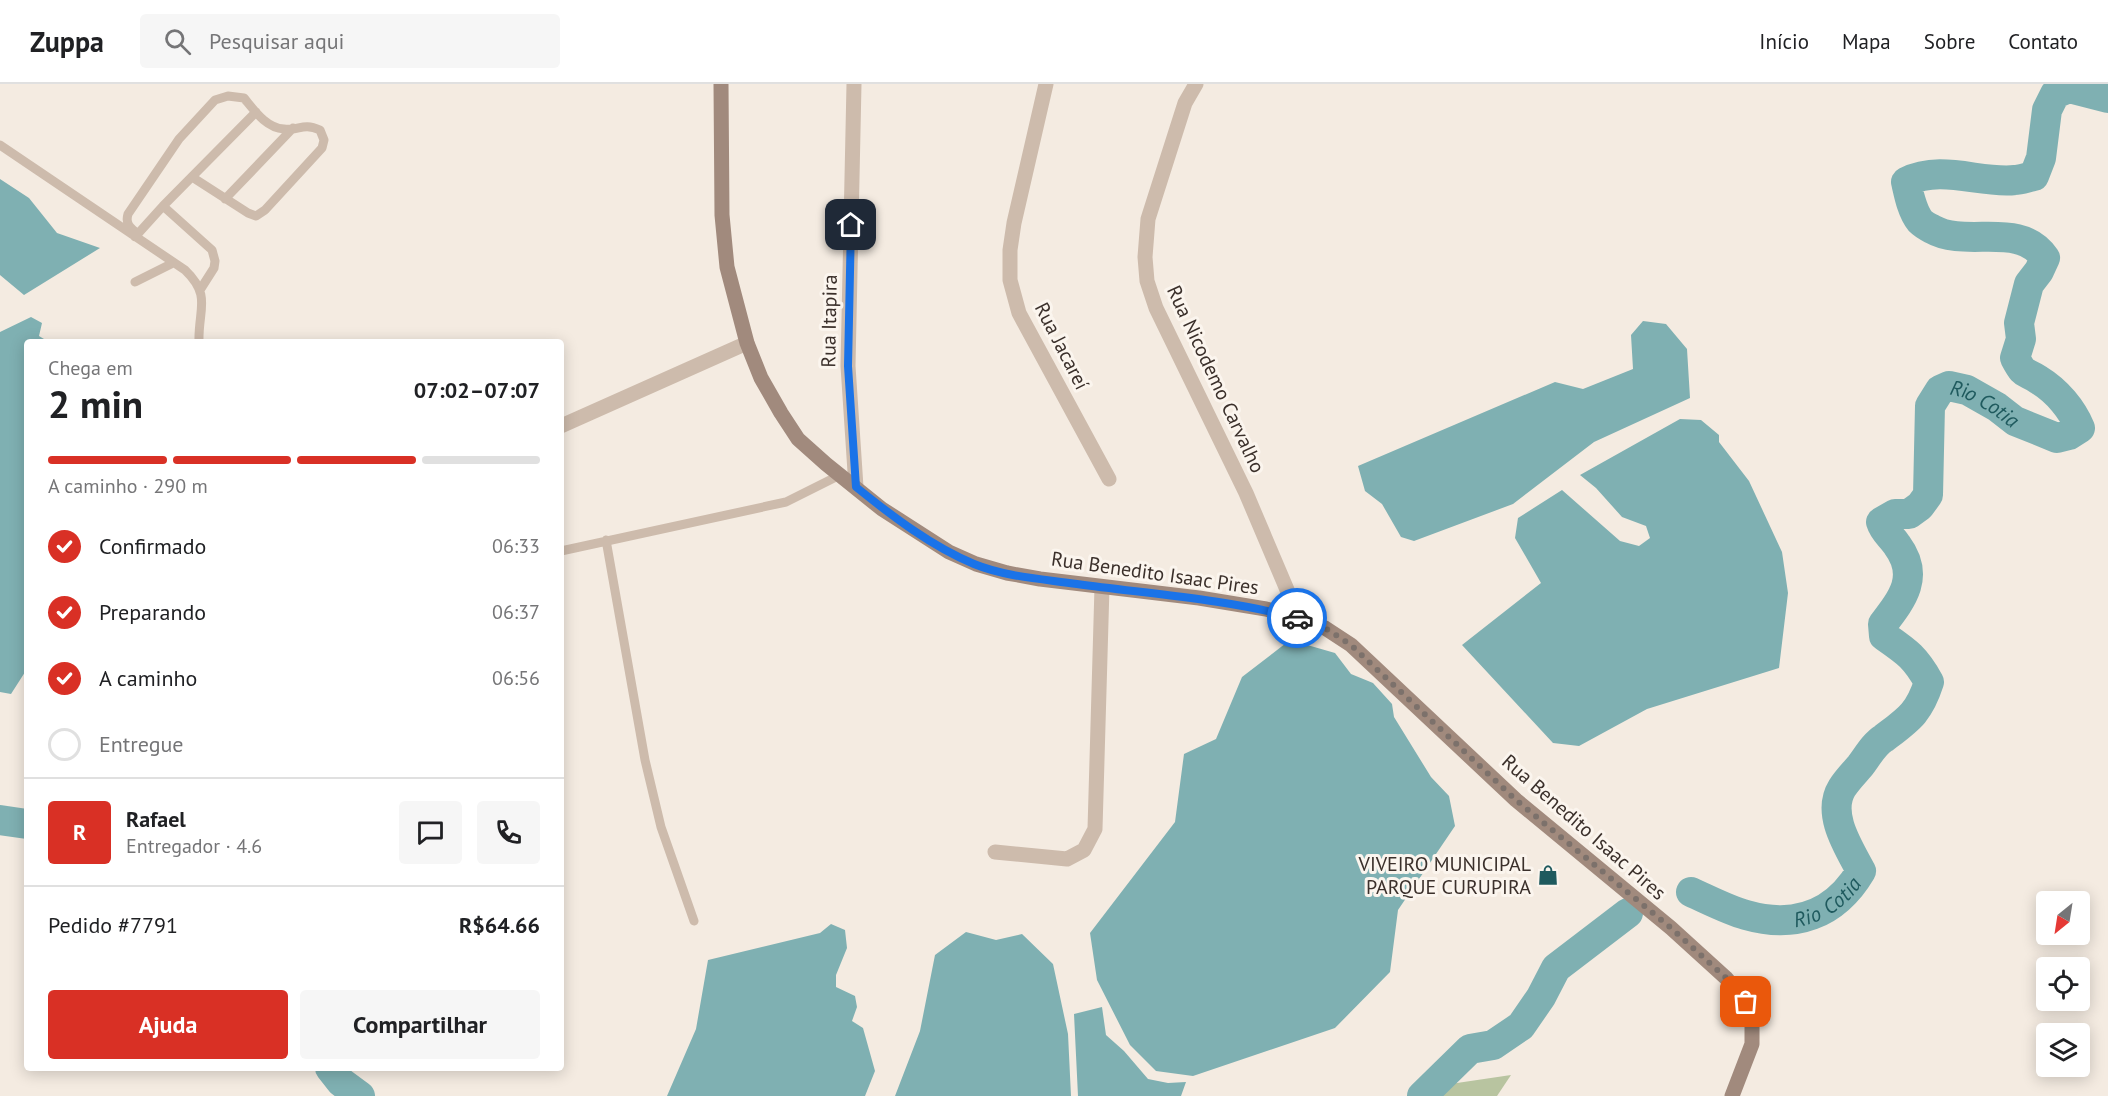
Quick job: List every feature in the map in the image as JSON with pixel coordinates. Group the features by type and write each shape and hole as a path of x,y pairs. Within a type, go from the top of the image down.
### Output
{"street":[{"name":"Rua Benedito Isaac Pires","path":"721,84 722,215 727,267 747,343 766,387 798,439 882,509 949,552 976,564 1007,573 1266,609 1325,628 1351,645 1516,800 1671,928 1726,978 1746,1002 1752,1025 1752,1044 1732,1096"},
{"name":"Rua Itapira","path":"854,84 848,366 856,487"},
{"name":"Rua Jacareí","path":"1047,84 1014,223 1010,250 1010,280 1019,313 1108,479"},
{"name":"Rua Nicodemo Carvalho","path":"1196,84 1185,103 1148,219 1145,257 1147,281 1156,308 1246,493 1299,618"},
{"path":"564,425 747,343"},
{"path":"995,852 1067,859 1084,850 1095,829 1102,587"}],"lane":[{"path":"137,235 128,226 128,214 179,139 215,100 228,96 244,98 261,118 282,129 309,125 320,130 324,140 322,148 265,210 256,216 192,177"},
{"path":"137,235 256,112"},
{"path":"225,199 293,129"},
{"path":"0,145 137,235 195,280 203,300 198,339"},
{"path":"163,206 212,250 214,267 200,290"},
{"path":"135,282 173,263"},
{"path":"564,550 786,502 840,475"},
{"path":"606,540 648,771 661,827 694,921"}],"green space":[{"path":"1511,1075 1497,1096 1425,1096 1430,1087"}],"water":[{"path":"0,179 29,198 57,233 100,248 24,295 0,275"},
{"path":"31,317 42,323 39,336 44,339 24,339 24,674 11,694 0,692 0,332"},
{"path":"1643,321 1666,324 1687,349 1690,398 1594,442 1513,504 1414,541 1401,537 1382,504 1365,491 1358,466 1555,382 1583,389 1633,369 1631,335"},
{"path":"1680,419 1701,420 1719,435 1719,442 1749,481 1782,552 1788,593 1779,668 1647,709 1579,746 1553,743 1462,645 1541,583 1515,538 1518,518 1562,490 1620,541 1639,546 1650,538 1646,526 1622,517 1596,488 1580,475"},
{"path":"1290,640 1335,653 1351,674 1373,683 1392,704 1394,717 1431,777 1449,796 1455,826 1398,910 1390,972 1335,1028 1193,1076 1156,1071 1130,1045 1097,980 1090,933 1175,822 1184,754 1216,739 1242,677"},
{"path":"831,924 845,930 847,948 836,975 836,987 855,996 857,1007 852,1021 863,1028 875,1071 865,1096 667,1096 696,1029 708,960 820,933"},
{"path":"966,932 996,940 1022,934 1053,964 1068,1034 1071,1096 895,1096 920,1031 935,955"},
{"path":"1102,1007 1106,1035 1124,1051 1148,1079 1168,1083 1186,1082 1181,1096 1078,1096 1074,1014"}],"waterway":[{"name":"Rio Cotia","path":"1691,892 1746,915 1764,919 1797,919 1826,908 1851,886 1861,871 1841,831 1838,820 1838,798 1844,785 1874,747 1900,726 1917,708 1929,682 1910,656 1884,636 1883,624 1902,596 1908,577 1904,556 1881,522 1895,514 1909,514 1920,506 1928,495 1930,406 1940,390 1949,386 1967,390 1997,407 2015,421 2057,438 2069,435 2080,428 2058,395 2046,384 2023,371 2015,358 2021,339 2019,323 2029,284 2045,258 2034,247 2021,240 2007,237 1961,237 1930,228 1917,217 1906,182 1933,175 2002,180 2017,180 2034,176 2041,158 2047,110 2055,94 2069,88 2108,98"},
{"name":"Rio Cotia","path":"0,820 24,824"},
{"name":"Rio Cotia","path":"1422,1096 1470,1049 1493,1045 1521,1026 1541,997 1556,968 1628,913"},
{"name":"Rio Cotia","path":"332,1071 341,1082 360,1096"}],"way so far":[{"path":"1297,618 1325,628 1351,645 1516,800 1671,928 1726,978 1746,1002"}],"place":[{"name":"VIVEIRO MUNICIPAL PARQUE CURUPIRA","path":"1548,875"}],"route":[{"path":"851,225 848,366 856,487 882,509 922,535 949,552 976,564 1040,579 1199,598 1266,609 1297,618"}]}
